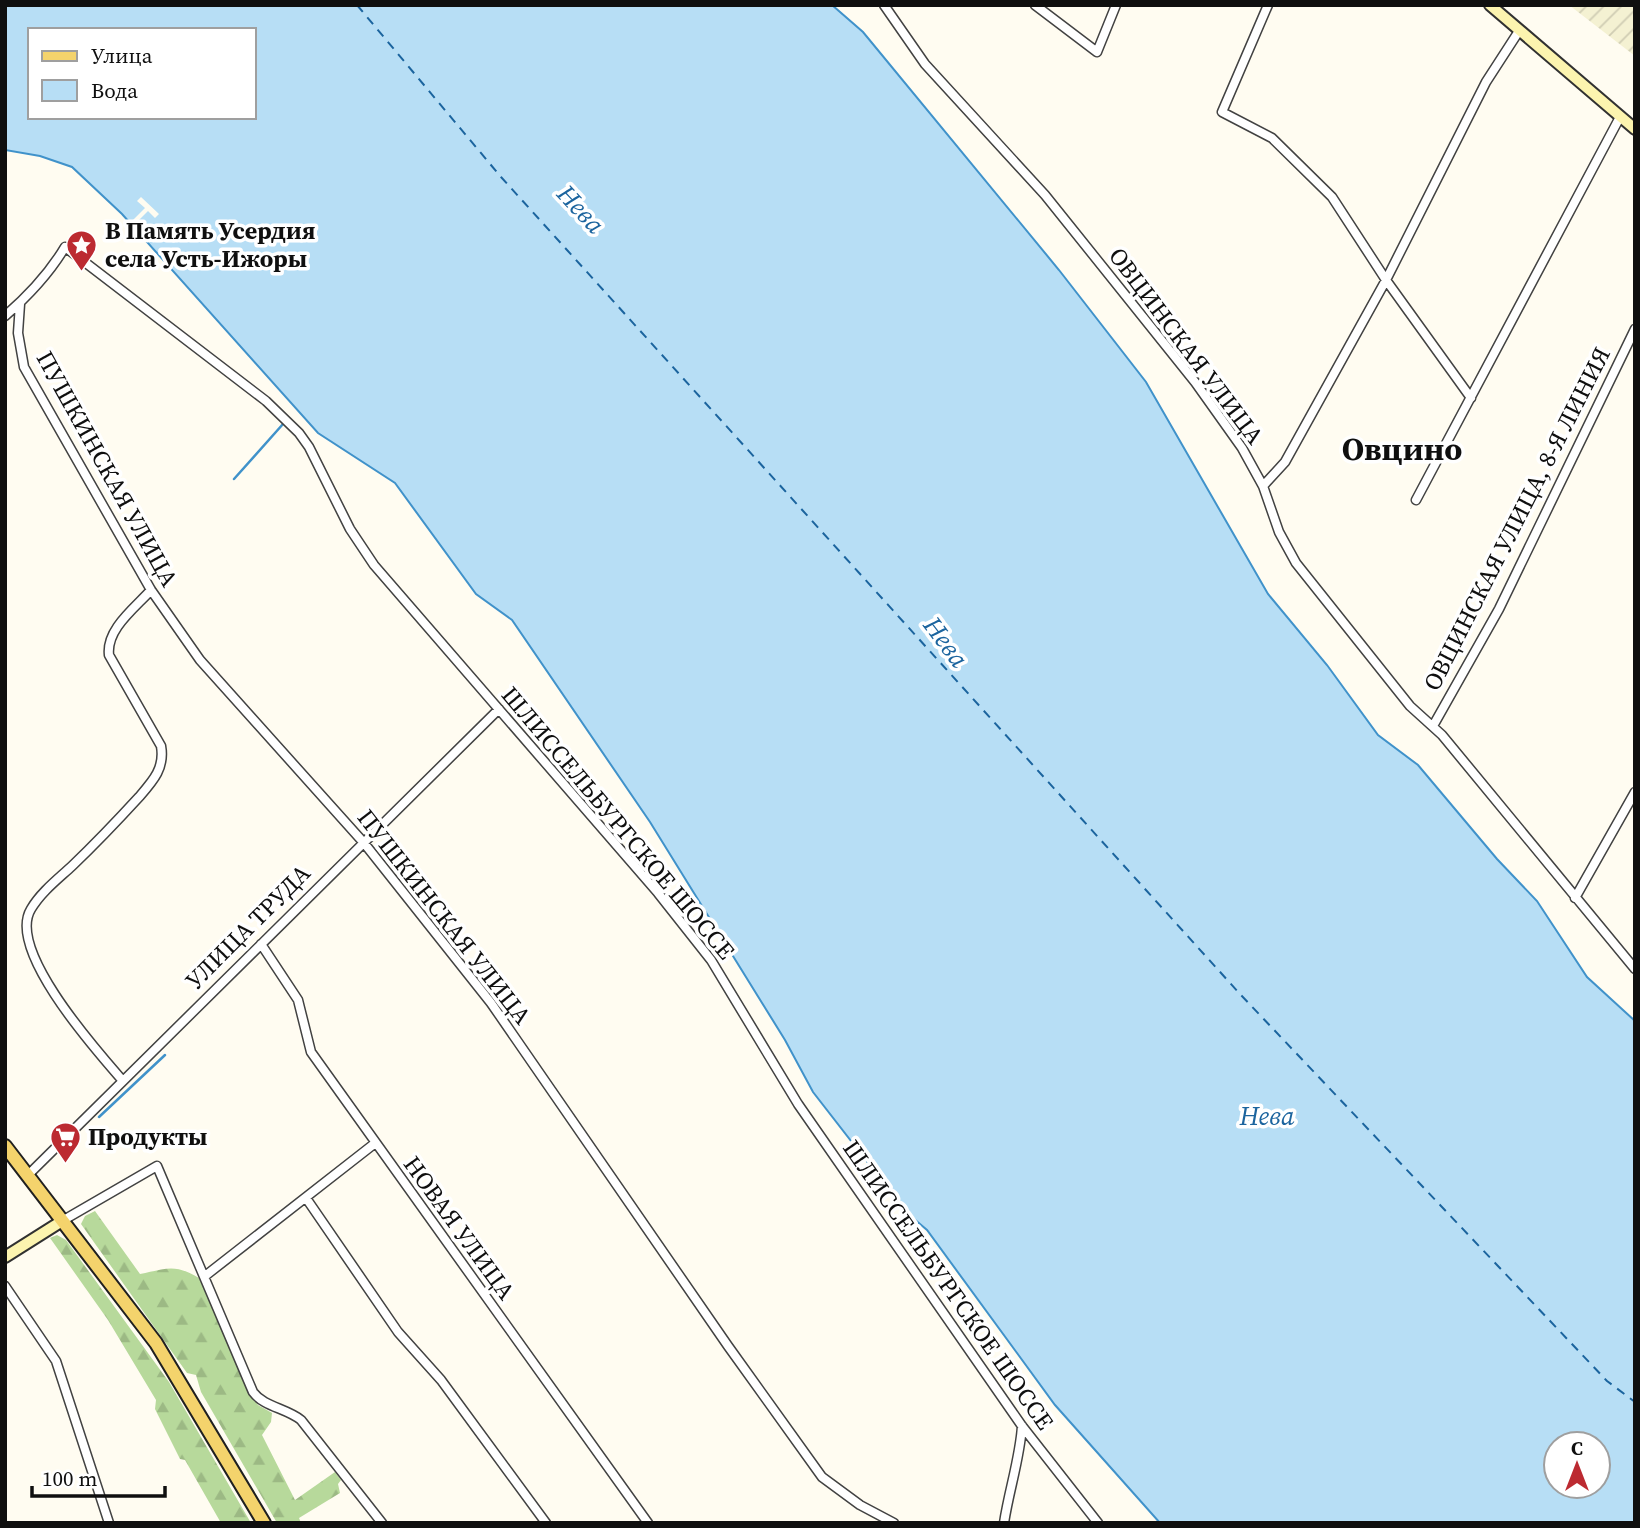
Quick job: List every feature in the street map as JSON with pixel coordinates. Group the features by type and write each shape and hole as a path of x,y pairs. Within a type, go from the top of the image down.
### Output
{"main road":[{"path":"1490,5 1635,129"},
{"path":"5,1146 176,1373 264,1523"},
{"path":"5,1257 62,1221"}],"street":[{"name":"ОВЦИНСКАЯ УЛИЦА","path":"884,5 925,64 1045,195 1195,382 1242,449 1263,486 1279,532 1296,564 1410,706 1433,726 1635,969"},
{"path":"1035,5 1097,52 1116,5"},
{"path":"1268,5 1222,112 1272,138 1332,197 1386,280 1471,398"},
{"path":"1263,486 1285,462 1386,280 1486,82 1519,30"},
{"path":"1416,500 1620,117"},
{"name":"ШЛИССЕЛЬБУРГСКОЕ ШОССЕ","path":"20,304 55,265 65,247 266,401 299,433 367,556 658,893 711,960 797,1104 1022,1426 1098,1523"},
{"path":"5,316 20,304"},
{"name":"ПУШКИНСКАЯ УЛИЦА","path":"20,304 18,333 24,368 151,590 200,660 364,843 491,1003 727,1346 821,1477 860,1505 894,1523"},
{"name":"ОВЦИНСКАЯ УЛИЦА, 8-Я ЛИНИЯ","path":"1433,726 1499,609 1635,329"},
{"path":"123,1081 74,1024 52,990 34,953 26,920 39,898 96,842 159,772 163,756 161,746 109,655 108,646 116,629 151,590"},
{"name":"УЛИЦА ТРУДА","path":"27,1175 499,709"},
{"path":"1575,898 1635,792"},
{"name":"НОВАЯ УЛИЦА","path":"261,944 298,1000 312,1052 374,1144 648,1523"},
{"path":"205,1276 374,1144"},
{"path":"62,1221 157,1166 253,1392 258,1399 291,1412 301,1420 382,1523"},
{"path":"306,1198 398,1332 441,1380 546,1523"},
{"path":"5,1286 56,1362 109,1523"},
{"path":"1004,1523 1013,1471 1020,1450 1022,1426"}],"shaded area":[{"path":"1569,5 1635,5 1635,56"}],"green space":[{"path":"95,1211 140,1274 176,1269 199,1278 251,1395 258,1405 272,1413 271,1422 262,1435 295,1500 335,1472 341,1480 338,1484 340,1493 299,1518 301,1523 277,1523 201,1392 196,1375 187,1373 81,1224 85,1216"},
{"path":"57,1235 66,1240 169,1382 251,1523 221,1523 185,1460 180,1459 155,1409 156,1400 108,1320 50,1238"}],"water":[{"name":"Нева","path":"5,5 832,5 863,32 1059,270 1146,382 1268,594 1327,665 1378,735 1418,765 1497,859 1537,901 1587,977 1635,1021 1635,1523 1160,1523 1055,1405 927,1230 907,1213 813,1092 785,1040 650,822 512,620 476,594 395,483 318,433 122,214 72,167 40,156 5,150"}],"pier":[{"path":"141,197 159,214 155,218 148,211 131,228 128,225 145,208 137,201"}],"waterway":[{"path":"234,479 283,424"},
{"path":"99,1117 165,1055"}],"ferry route":[{"path":"357,5 501,177 1240,994 1607,1381 1635,1402"}],"place":[{"name":"В Память Усердия села Усть-Ижоры","path":"82,272"},
{"name":"Продукты","path":"65,1164"}],"district":[{"name":"Овцино","path":"1402,449"}]}
